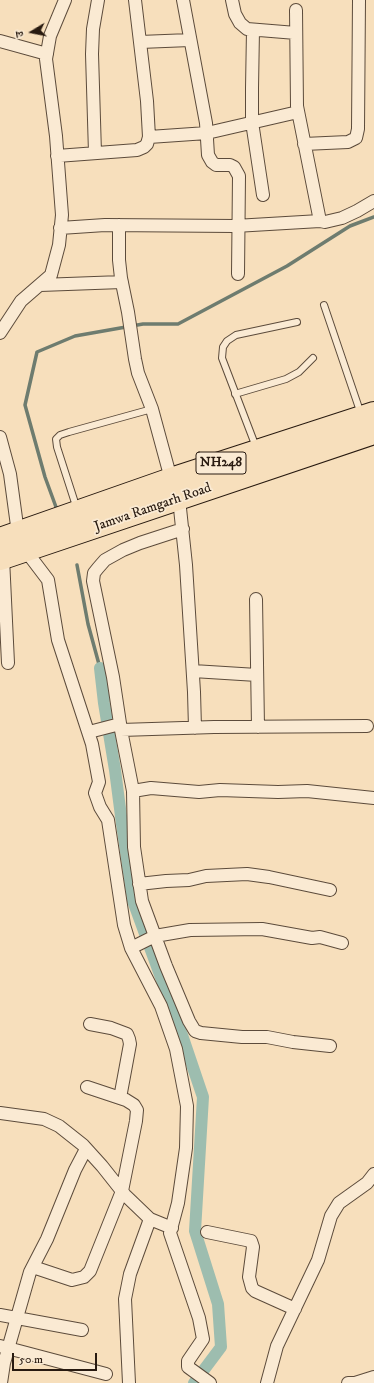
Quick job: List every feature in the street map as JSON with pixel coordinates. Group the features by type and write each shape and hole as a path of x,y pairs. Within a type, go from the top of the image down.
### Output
{"highway":[{"name":"Jamwa Ramgarh Road","path":"175,489 202,470 258,451 370,421"},
{"name":"Jamwa Ramgarh Road","path":"9,548 76,520 175,489 370,421"}],"street":[{"path":"0,333 21,301 51,275 59,245 62,215 46,59 50,36 65,0"},
{"path":"94,153 92,54 93,29 98,0"},
{"path":"57,156 136,150 147,144 149,137 147,101 135,0"},
{"path":"183,0 202,101 207,133 208,155 212,162 216,164 230,165 234,167 239,176 238,274"},
{"path":"232,0 235,14 240,23 247,29 296,32"},
{"path":"304,144 348,142 356,138 358,129 359,0"},
{"path":"296,10 296,90 298,112 320,221"},
{"path":"253,30 252,122 263,195"},
{"path":"140,42 190,40"},
{"path":"0,41 47,54"},
{"path":"149,137 207,133 298,112"},
{"path":"60,228 119,225 239,226 320,221 325,222 342,218 374,201"},
{"path":"119,225 119,260 138,373 152,409 175,489 183,529 193,671 195,728"},
{"path":"40,285 122,282"},
{"path":"0,437 10,474 8,663"},
{"path":"183,529 123,550 105,560 94,573 96,594 113,677 119,726 133,791 134,847 139,884 152,937 189,1021 195,1031 201,1033 242,1037 267,1037 293,1042 330,1046"},
{"path":"9,548 48,580 58,640 94,731 99,782 95,793 100,807 108,820 124,925 161,1006 176,1048 187,1106 186,1148 178,1203 170,1234 199,1318 203,1339 188,1361 188,1367 210,1383"},
{"path":"256,599 258,727"},
{"path":"193,671 257,675"},
{"path":"94,731 119,726 195,728 367,726"},
{"path":"133,791 151,788 199,792 226,790 278,792 307,791 374,798"},
{"path":"139,884 189,880 206,876 246,874 269,877 330,890"},
{"path":"133,946 152,937 190,930 262,929 312,938 320,937 342,942"},
{"path":"90,1024 111,1028 127,1034 130,1039 120,1098"},
{"path":"33,1267 72,1280 84,1277 90,1271 122,1191 136,1121 136,1110 134,1105 126,1100 87,1087"},
{"path":"0,1113 44,1119 59,1126 86,1149 122,1191 150,1219 172,1228"},
{"path":"1,1383 4,1347 17,1318 30,1272 47,1239 75,1170 86,1149"},
{"path":"267,1383 277,1346 318,1260 335,1209 339,1203 367,1183 374,1174"},
{"path":"129,1383 125,1299 130,1274 150,1219"},
{"path":"208,1232 251,1241 253,1247 249,1277 252,1288 255,1291 295,1309"},
{"path":"0,1315 82,1330"},
{"path":"4,1347 106,1374"},
{"path":"348,1383 374,1377"}],"lane":[{"path":"324,305 370,421"},
{"path":"258,451 222,358 223,348 227,341 236,335 297,322"},
{"path":"236,394 286,379 299,372 313,358"},
{"path":"76,520 56,439 60,435 69,432 152,409"}],"waterway":[{"path":"56,507 45,477 25,405 37,352 75,336 143,324 178,324 287,266 350,226 374,217"},
{"path":"77,565 88,624 100,668"},
{"path":"100,668 133,901 203,1097 195,1231 218,1304 221,1347 194,1383"}]}
